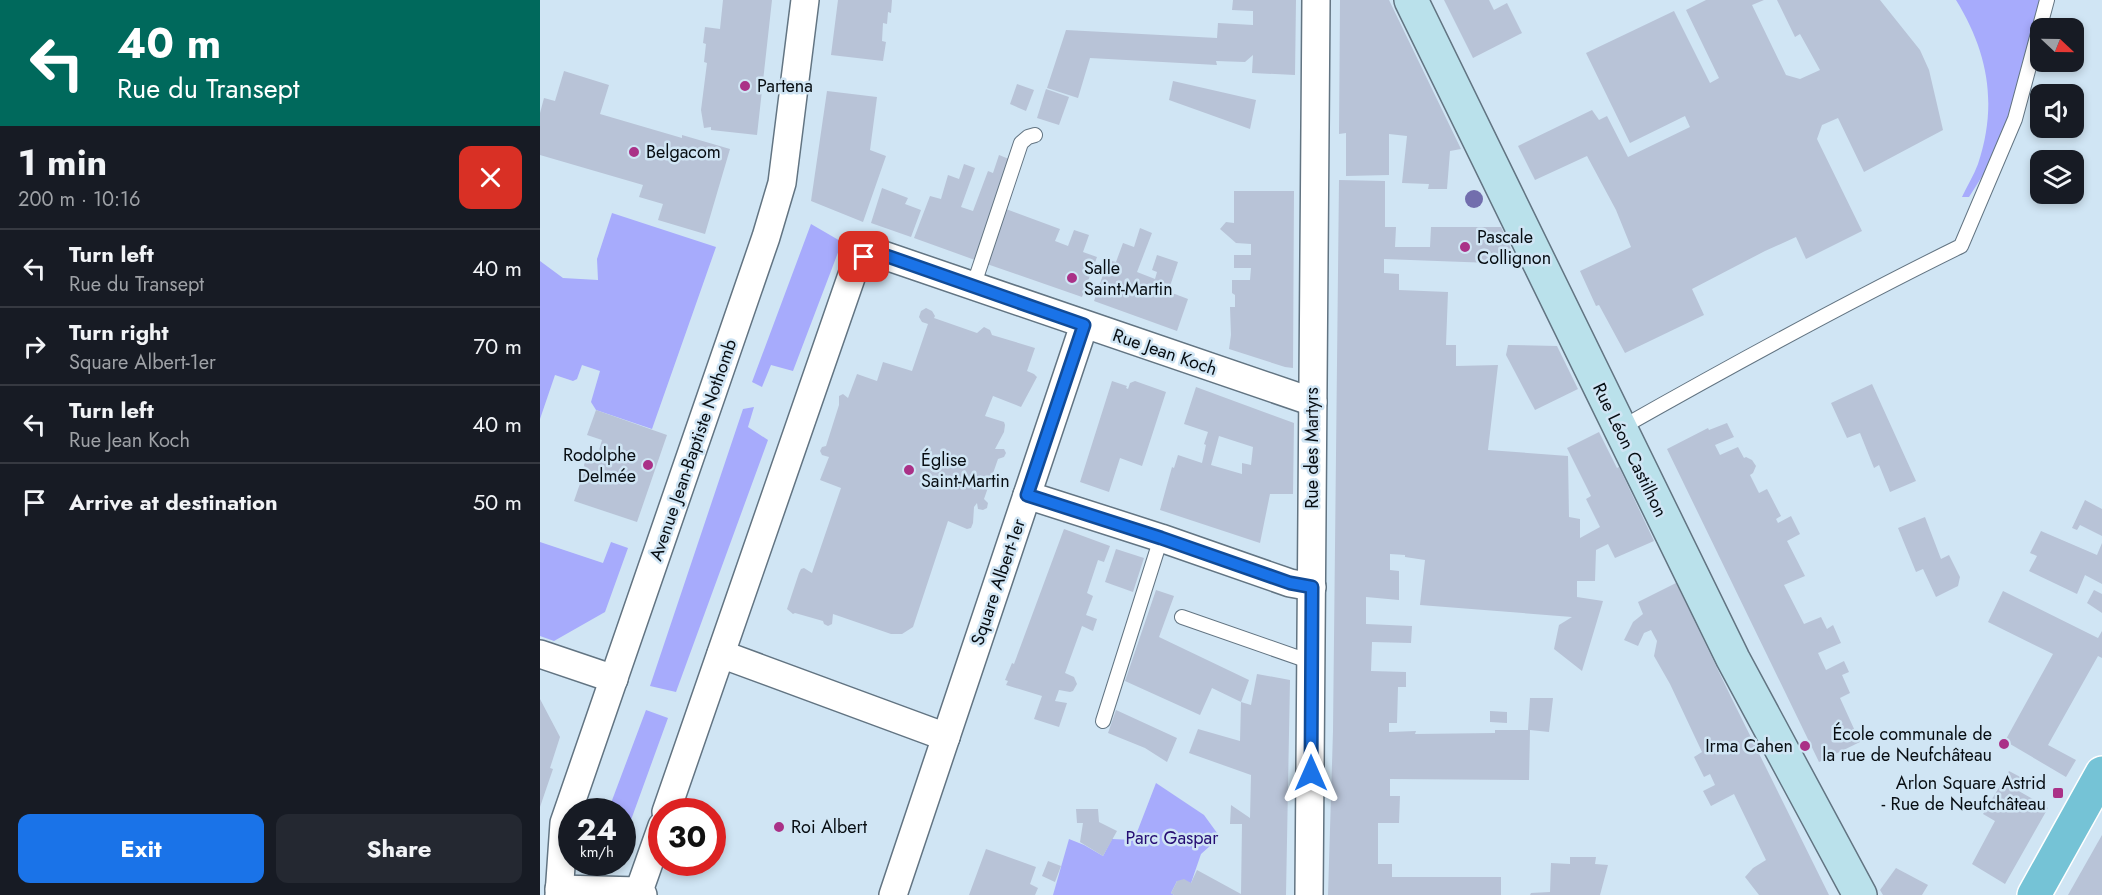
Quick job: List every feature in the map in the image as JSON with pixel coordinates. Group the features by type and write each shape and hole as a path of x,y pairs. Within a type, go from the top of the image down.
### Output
{"main road":[{"name":"Rue Léon Castilhon","path":"1412,0 1733,659 1860,895"},
{"path":"2034,895 2102,773"}],"street":[{"name":"Avenue Jean-Baptiste Nothomb","path":"557,893 564,823 762,248 782,183 805,0"},
{"name":"Rue des Martyrs","path":"1309,895 1316,0"},
{"name":"Rue Jean Koch","path":"721,654 853,272 864,257 884,255 1312,402"},
{"name":"Square Albert-1er","path":"893,895 1084,325"},
{"path":"1027,495 1290,583 1312,587"},
{"path":"540,654 614,679"},
{"path":"671,798 721,654 946,736"},
{"path":"557,893 641,893 648,871"}],"lane":[{"path":"1619,429 1705,380 1961,246 2015,119 2047,0"},
{"path":"973,287 1021,143 1035,135"},
{"path":"1103,721 1161,538"},
{"path":"1182,617 1311,662"}],"green space":[{"path":"1956,0 2043,0 2038,18 2030,18 2030,48 2018,93 1997,153 1969,197 1962,197 1976,168 1988,120 1988,99 1982,59 1967,20"},
{"path":"612,213 716,247 652,429 596,410 591,402 600,371 582,365 577,379 573,381 555,375 540,419 540,261 563,278 598,280 597,259"},
{"path":"811,224 842,242 793,371 771,365 762,387 752,382"},
{"path":"754,407 748,427 768,440 676,692 650,686 743,409"},
{"path":"540,542 603,563 611,542 628,548 605,612 554,641 540,636"},
{"path":"646,710 668,718 636,806 636,798 613,798"},
{"name":"Parc Gaspar","path":"1156,783 1204,815 1220,837 1201,854 1191,883 1177,881 1171,893 1174,895 1053,895 1069,839 1103,856 1112,839 1134,840"}],"building":[{"path":"723,0 772,0 757,135 711,130 711,127 704,128 701,110 707,63 704,62 705,27 720,29"},
{"path":"838,0 892,0 887,24 883,23 882,41 886,42 883,61 831,55"},
{"path":"1233,0 1296,0 1295,75 1252,73 1253,55 1245,62 1216,61 1217,65 1090,58 1078,98 1047,88 1066,30 1217,38 1218,23 1253,25 1253,11 1232,10"},
{"path":"1340,0 1389,0 1461,149 1450,151 1447,189 1428,189 1429,184 1402,183 1407,136 1389,134 1389,175 1346,176 1346,133 1339,134"},
{"path":"1444,0 1489,0 1494,10 1507,3 1522,33 1473,58"},
{"path":"1706,0 1764,0 1752,5 1786,75 1800,79 1820,70 1800,34 1795,37 1777,0 1880,0 1920,50 1929,70 1943,130 1864,172 1838,118 1822,125 1817,139 1862,231 1806,259 1796,237 1765,251 1692,289 1704,315 1625,353 1599,305 1596,306 1580,271 1631,247 1616,210 1587,156 1535,180 1518,146 1592,110 1599,120 1607,116 1628,157 1690,127 1685,116 1630,143 1586,53 1674,11 1710,83 1719,78 1686,10"},
{"name":"Belgacom","path":"564,71 609,85 600,114 682,138 682,135 730,149 705,234 658,220 663,204 639,197 643,185 540,155 540,113 544,98 555,101"},
{"path":"1173,81 1256,100 1250,129 1169,100"},
{"path":"1017,84 1034,90 1026,111 1010,104"},
{"path":"1046,89 1069,97 1059,125 1037,118"},
{"path":"827,91 877,97 870,150 886,156 863,222 811,201"},
{"path":"999,155 1009,159 975,260 914,238 930,196 941,199 948,175 959,179 964,164 975,168 961,207 973,211 988,171 993,173"},
{"path":"1339,180 1385,181 1385,227 1396,227 1395,247 1430,247 1431,227 1501,227 1518,264 1384,259 1384,273 1399,274 1399,290 1448,292 1446,345 1456,345 1456,366 1498,365 1488,450 1568,456 1569,517 1580,519 1580,538 1600,527 1586,499 1591,496 1567,448 1599,432 1617,468 1619,467 1654,541 1615,558 1608,544 1596,550 1595,581 1577,581 1577,597 1603,601 1582,671 1554,649 1559,625 1572,617 1420,605 1425,560 1390,554 1390,570 1399,571 1399,600 1366,597 1366,624 1412,626 1411,643 1372,642 1371,671 1406,672 1406,687 1398,687 1397,723 1389,723 1389,732 1495,733 1495,730 1528,730 1530,698 1553,698 1549,732 1530,730 1529,780 1390,779 1390,796 1400,796 1399,823 1378,823 1378,864 1392,864 1392,877 1501,877 1501,895 1328,895 1333,731"},
{"path":"882,188 908,198 905,204 921,210 911,237 871,223"},
{"path":"1234,191 1294,191 1293,368 1229,349 1230,307 1235,307 1232,280 1250,280 1251,268 1234,268 1234,255 1251,255 1251,244 1236,243 1220,229 1226,222 1234,223"},
{"path":"1006,209 1060,229 1055,241 1068,246 1074,230 1089,235 1083,252 1097,257 1082,297 987,264"},
{"path":"1140,228 1152,233 1137,272 1155,279 1157,272 1152,270 1157,255 1178,262 1170,286 1161,283 1159,288 1188,299 1177,331 1094,301 1108,260 1116,262 1123,243 1134,247"},
{"name":"Église Saint-Martin","path":"926,308 932,311 934,318 977,333 984,327 990,330 992,335 1035,348 1027,371 1037,377 1021,407 993,396 985,416 1004,422 1004,432 995,449 1004,449 1006,453 1004,457 998,459 984,499 988,503 987,508 978,509 977,503 974,507 971,528 967,529 948,521 913,627 902,634 891,634 833,614 832,624 828,626 823,621 793,614 787,609 799,573 804,568 812,573 841,488 820,480 829,457 822,455 820,451 826,446 839,405 839,396 843,394 848,398 857,374 877,381 883,362 912,371 928,324 922,322 919,317 921,311"},
{"path":"1508,345 1557,346 1578,389 1535,410 1506,355"},
{"path":"1112,381 1127,386 1128,389 1130,383 1135,381 1166,392 1142,466 1120,458 1109,492 1080,482"},
{"path":"1872,384 1916,481 1890,492 1879,465 1874,468 1860,433 1847,438 1831,403"},
{"path":"1196,387 1294,423 1293,494 1270,494 1260,543 1160,510 1172,467 1174,468 1178,455 1202,463 1208,432 1184,424","holes":["1219,436 1253,447 1251,465 1242,463 1242,474 1211,465"]},
{"path":"596,410 667,435 637,522 574,501 588,454 591,452 597,457 602,440 587,435"},
{"path":"1727,423 1734,437 1715,445 1720,455 1738,447 1744,458 1752,460 1756,466 1750,475 1759,493 1767,489 1781,516 1776,519 1778,523 1791,516 1800,534 1787,541 1805,576 1784,585 1804,624 1821,617 1827,629 1833,625 1841,643 1818,653 1826,670 1844,661 1849,672 1842,675 1850,693 1840,698 1860,742 1819,762 1667,449 1708,428 1709,430"},
{"path":"2085,500 2102,509 2102,536 2080,525 2077,530 2072,528"},
{"path":"1925,517 1941,559 1949,555 1960,577 1958,586 1936,597 1923,569 1916,572 1898,528"},
{"path":"1064,529 1110,546 1104,562 1098,560 1087,593 1093,596 1086,615 1097,619 1093,631 1082,626 1065,673 1074,677 1077,684 1070,692 1059,690 1055,701 1067,703 1059,727 1034,719 1042,696 1006,685 1008,681 1005,680 1012,663 1014,664"},
{"path":"2041,531 2097,555 2102,543 2102,584 2085,575 2077,594 2029,571 2037,556 2030,553"},
{"path":"1116,549 1144,558 1133,592 1105,582"},
{"path":"1676,583 1829,895 1759,895 1745,877 1753,868 1766,860 1734,794 1711,806 1703,791 1715,785 1710,774 1704,777 1694,757 1702,752 1654,656 1657,641 1651,630 1644,633 1638,646 1624,640 1633,622 1643,614 1638,602"},
{"path":"1156,590 1174,596 1159,637 1249,680 1241,702 1212,688 1200,715 1125,681"},
{"path":"2094,590 2102,594 2102,613 2087,603"},
{"path":"2003,591 2098,638 2102,631 2102,658 2098,656 2048,745 2076,760 2066,777 2005,741 2053,654 1988,622"},
{"path":"1257,674 1290,680 1286,895 1174,895 1171,893 1177,881 1184,879 1191,883 1197,870 1241,894 1242,824 1230,824 1231,805 1250,818 1251,775 1189,753 1198,729 1240,741 1241,702 1251,705"},
{"path":"540,699 560,737 550,768 553,769 540,807"},
{"path":"1116,710 1177,738 1167,762 1145,748 1108,733"},
{"path":"1490,711 1507,712 1507,723 1490,722"},
{"path":"2009,771 2024,779 2017,790 2048,808 2005,884 1972,864 1995,821 1983,814"},
{"path":"1076,809 1098,809 1099,822 1117,831 1103,856 1080,842 1083,823 1077,823"},
{"path":"2102,835 2102,895 2068,895"},
{"path":"986,849 1036,867 1030,884 1038,888 1035,895 969,895"},
{"path":"1570,857 1596,857 1595,864 1608,865 1600,895 1530,895 1531,893 1550,892 1551,863 1570,864"},
{"path":"1048,861 1061,866 1055,882 1042,876"},
{"path":"1896,868 1928,885 1922,895 1883,895 1880,890"}],"place":[{"name":"Partena","path":"745,86"},
{"name":"Belgacom","path":"634,152"},
{"name":"Pascale Collignon","path":"1465,247"},
{"name":"Salle Saint-Martin","path":"1072,278"},
{"name":"Rodolphe Delmée","path":"648,465"},
{"name":"Église Saint-Martin","path":"909,470"},
{"name":"École communale de la rue de Neufchâteau","path":"2004,744"},
{"name":"Irma Cahen","path":"1805,746"},
{"name":"Arlon Square Astrid - Rue de Neufchâteau","path":"2058,793"},
{"name":"Roi Albert","path":"779,827"}],"route":[{"path":"864,257 884,255 1084,325 1027,495 1290,583 1312,587 1311,773"}]}
